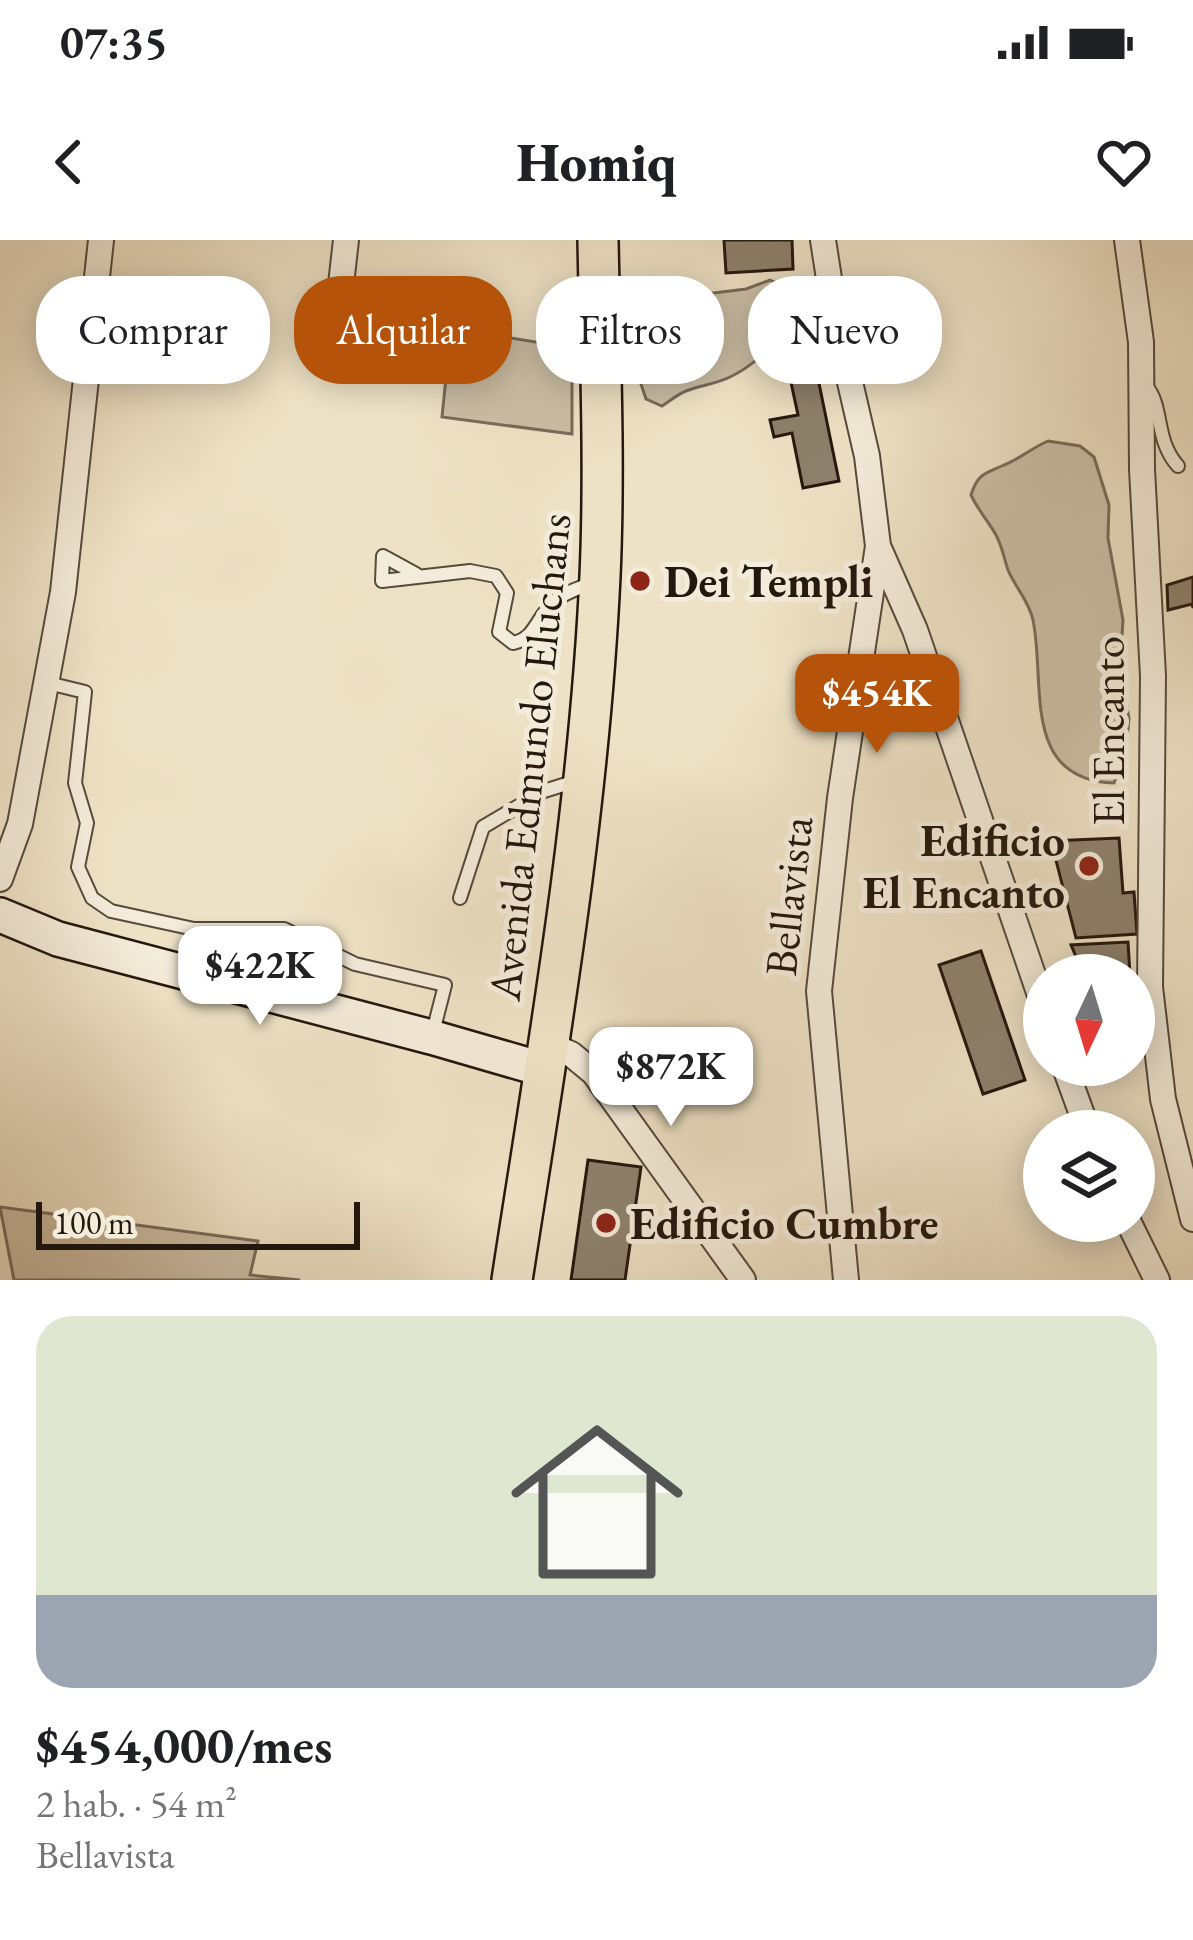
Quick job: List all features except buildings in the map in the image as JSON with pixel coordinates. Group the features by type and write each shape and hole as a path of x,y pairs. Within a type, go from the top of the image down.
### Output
{"main road":[{"name":"Avenida Edmundo Eluchans","path":"512,1280 547,1057 582,780 600,580 598,240"},
{"path":"0,915 58,940 431,1037 547,1057"}],"street":[{"path":"0,880 20,824 63,592 101,240"},
{"path":"342,276 346,240"},
{"name":"Bellavista","path":"823,240 835,317 867,456 878,546 840,798 818,991 846,1280"},
{"name":"El Encanto","path":"1127,240 1137,292 1153,676 1150,987 1163,1099 1193,1219"},
{"path":"878,546 915,630 1026,954"},
{"path":"547,1057 571,1054 594,1073 743,1280"},
{"path":"1138,1242 1157,1280"}],"lane":[{"path":"1141,381 1153,393 1159,431 1167,454 1178,466"},
{"path":"416,574 470,571 496,576 507,593 499,632 513,643 526,640 558,597 600,580"},
{"path":"48,683 85,692 74,783 87,823 78,867 92,898 111,911 194,929 284,929 356,964 445,985 431,1037"},
{"path":"460,898 483,827 544,791 582,780"}],"shaded area":[{"path":"746,289 748,366 724,380 724,292"},
{"path":"512,338 536,342 536,384 572,384 572,434 442,417 445,384 512,384"},
{"path":"641,384 710,384 686,391 662,406 646,399"},
{"path":"1048,441 1080,446 1094,457 1109,505 1108,538 1123,620 1120,668 1129,718 1126,751 1114,783 1084,778 1064,765 1050,746 1043,724 1031,613 996,535 971,495 983,475"},
{"path":"0,1207 258,1241 250,1275 300,1280 14,1280"}],"place":[{"name":"Dei Templi","path":"640,581"},
{"name":"Edificio El Encanto","path":"1089,866"},
{"name":"Edificio Cumbre","path":"606,1223"}]}
